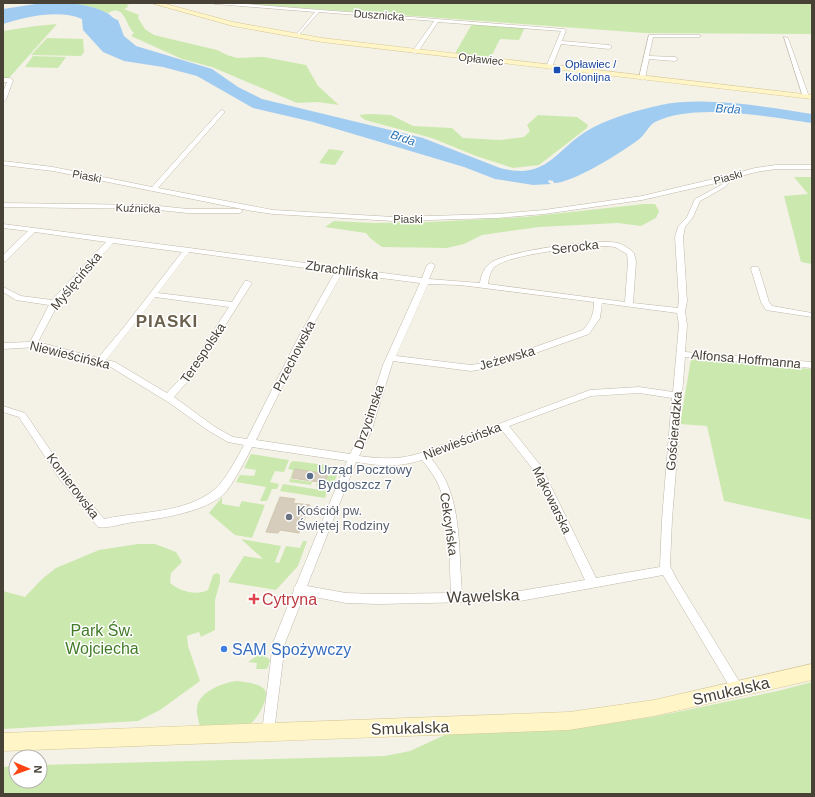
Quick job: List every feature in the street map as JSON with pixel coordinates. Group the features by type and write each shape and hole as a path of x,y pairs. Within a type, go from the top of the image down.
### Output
{"street":[{"name":"Opławiec","path":"154,3 233,24 322,40 809,97"},
{"name":"Dusznicka","path":"215,3 564,30 559,42"},
{"path":"297,36 318,11"},
{"path":"416,52 421,41 426,37 437,20"},
{"path":"642,78 651,36 699,36"},
{"path":"786,38 809,97"},
{"path":"549,67 559,42 609,47"},
{"path":"647,57 676,59"},
{"path":"3,80 10,80 3,100"},
{"path":"154,189 222,112"},
{"name":"Piaski","path":"3,163 54,169 241,207 273,212 394,219 528,213 632,200 732,177 755,170 776,167 812,166"},
{"name":"Gościeradzka","path":"666,570 667,519 683,325 681,311 683,300 679,237 682,227 690,217 697,200 723,186 732,177"},
{"name":"Kuźnicka","path":"3,205 149,207 188,211 273,212"},
{"path":"3,214 12,206"},
{"name":"Zbrachlińska","path":"3,226 424,281 484,286 681,311"},
{"path":"3,259 33,230"},
{"name":"Myślęcińska","path":"33,344 54,303 111,240"},
{"name":"Serocka","path":"484,286 488,268 496,262 507,258 581,246 609,244 618,246 630,253 632,262 629,304"},
{"path":"101,360 128,330 187,250"},
{"name":"Drzycimska","path":"268,732 279,644 299,589 347,471 354,459 368,426 382,381 416,303 430,265"},
{"path":"755,268 765,302 769,308 812,315"},
{"name":"Przechowska","path":"250,443 302,338 340,270"},
{"name":"Terespolska","path":"168,398 192,371 248,283"},
{"path":"3,289 20,298 54,303"},
{"name":"Terespolska","path":"154,295 234,305"},
{"name":"Jeżewska","path":"391,358 471,368 496,364 586,332 594,324 598,315 598,300"},
{"name":"Niewieścińska","path":"3,346 33,344 112,364 168,398 212,429 231,440 384,463 403,462 424,456 590,393 639,390 678,396"},
{"name":"Alfonsa Hoffmanna","path":"680,354 812,365"},
{"name":"Komierowska","path":"3,409 22,415 62,475 102,524 120,520 161,515 198,504 220,492 241,460 250,443"},
{"name":"Mąkowarska","path":"503,425 528,454 536,466 592,582"},
{"name":"Cekcyńska","path":"424,456 439,476 445,491 450,518 457,598"},
{"path":"666,570 738,690"},
{"name":"Wąwelska","path":"299,589 346,598 378,599 520,596 666,570"},
{"name":"Smukalska","path":"3,742 569,721 654,708 812,672"}],"green space":[{"path":"58,3 133,3 127,5 128,7 124,9 139,15 138,18 145,29 154,35 217,50 237,58 264,57 306,65 318,86 339,105 318,102 297,103 212,67 182,59 131,36 134,33 124,16 118,11 108,13 92,7"},
{"path":"235,3 812,3 812,34 645,33"},
{"path":"57,24 9,78 3,78 3,31"},
{"path":"472,24 525,27 519,40 500,39 490,59 454,55"},
{"path":"47,38 83,39 84,52 81,56 31,55"},
{"path":"33,56 66,57 58,68 25,67"},
{"path":"359,115 391,115 413,126 452,128 463,138 501,140 524,137 530,131 527,125 538,115 577,117 588,125 587,128 539,165 513,168 476,156 432,138 365,120"},
{"path":"329,149 344,151 335,165 319,163"},
{"path":"794,177 812,177 812,264 801,262 784,196 808,194"},
{"path":"655,204 659,211 656,218 641,226 618,223 539,227 482,235 464,244 447,248 382,247 366,233 325,227 334,221 374,223 429,222 525,217"},
{"path":"691,359 812,369 812,520 724,501 707,426 680,424"},
{"path":"251,454 289,460 284,472 275,471 270,482 279,484 277,489 272,489 267,501 260,501 266,487 236,482 240,475 254,476 256,470 244,468"},
{"path":"294,461 341,467 331,488 316,486 317,483 325,484 328,474 295,469 291,479 312,482 311,485 289,482 293,470 288,469 291,462"},
{"path":"283,484 327,491 325,498 280,491"},
{"path":"222,497 222,504 239,507 242,501 265,505 252,538 235,535 209,513"},
{"path":"241,539 281,546 275,562 279,563 286,546 300,548 303,541 307,541 298,566 276,590 228,582 244,556 263,559"},
{"name":"Park Św. Wojciecha","path":"138,544 155,544 176,552 182,562 171,573 170,583 188,592 198,593 208,590 213,575 217,573 220,575 220,582 215,600 215,630 201,637 199,632 187,636 188,646 200,681 160,710 138,721 3,729 3,591 25,597 42,579 56,568 99,550"},
{"path":"261,653 270,660 268,667 266,669 256,669 257,663 248,662"},
{"path":"237,681 258,685 266,692 262,707 253,722 241,726 200,727 197,710 198,702 202,697 212,689 225,683"},
{"path":"812,682 812,794 3,794 3,767 8,767 8,789 48,789 48,765 385,756 410,751 447,734 573,729 653,717 778,691"}],"water":[{"name":"Brda","path":"42,3 84,5 107,13 118,20 124,36 136,46 212,69 238,87 262,99 423,138 500,168 517,171 530,170 541,166 579,136 608,120 661,105 717,102 756,106 812,114 812,123 732,113 690,113 672,116 655,122 638,140 621,152 585,173 562,182 554,183 553,181 549,180 548,182 551,184 533,185 495,179 464,167 313,122 253,108 197,76 163,67 124,61 103,52 83,30 82,19 73,16 53,14 42,15 3,24 3,9"}],"building":[{"name":"Urząd Pocztowy Bydgoszcz 7","path":"295,469 328,474 325,483 292,478"},
{"name":"Kościół pw. Świętej Rodziny","path":"280,497 295,499 293,503 310,505 299,533 280,530 278,533 266,532"}],"place":[{"name":"Opławiec / Kolonijna","path":"557,70"},
{"name":"Urząd Pocztowy Bydgoszcz 7","path":"310,476"},
{"name":"Kościół pw. Świętej Rodziny","path":"289,517"},
{"name":"Cytryna","path":"254,599"},
{"name":"SAM Spożywczy","path":"224,649"}],"district":[{"name":"PIASKI","path":"167,321"}]}
